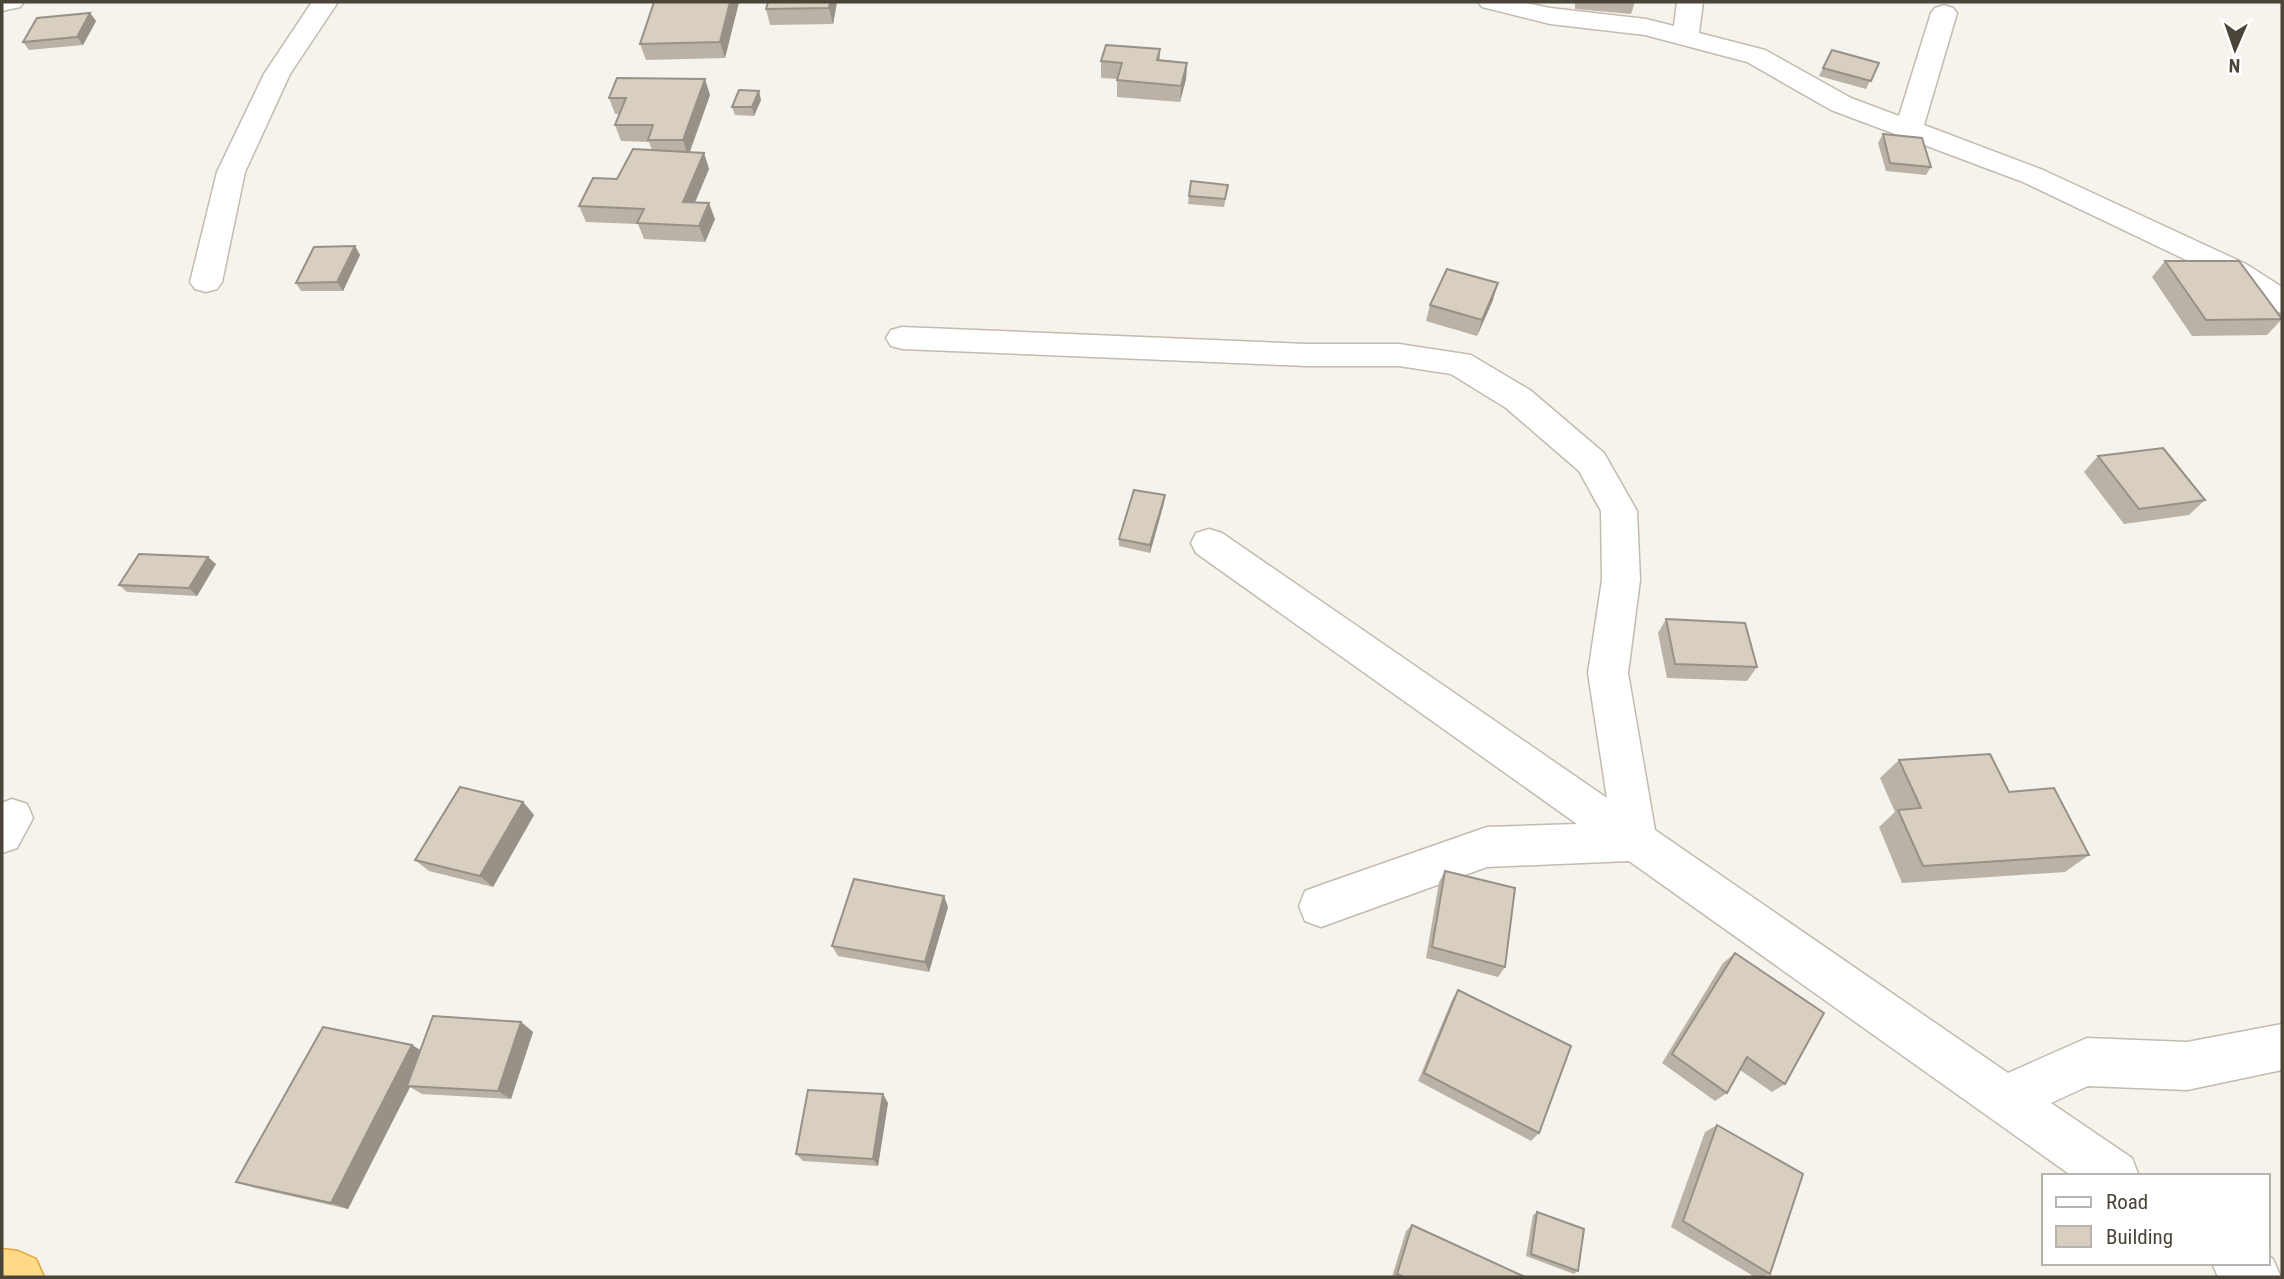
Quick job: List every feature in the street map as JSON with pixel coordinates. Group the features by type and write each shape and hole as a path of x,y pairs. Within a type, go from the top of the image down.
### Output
{"highway":[{"path":"2,1275 18,1277"}],"street":[{"path":"2,3 11,2"},
{"path":"206,282 232,172 276,74 325,2"},
{"path":"1491,2 1550,16 1646,27 1756,55 1841,104 2032,176 2235,271 2282,302"},
{"path":"1685,37 1690,2"},
{"path":"1909,130 1944,13"},
{"path":"902,338 1307,355 1399,355 1459,363 1518,400 1592,462 1619,511 1620,580 1608,673 1635,841"},
{"path":"1209,543 2112,1174"},
{"path":"1321,906 1487,847 1635,841"},
{"path":"2005,1099 2087,1062 2188,1066 2282,1047"},
{"path":"2240,1265 2255,1277"}],"building":[{"path":"654,2 730,2 720,42 640,44"},
{"path":"768,2 830,2 829,8 766,9"},
{"path":"90,13 77,37 23,42 37,18"},
{"path":"1106,45 1160,49 1157,60 1187,63 1181,86 1117,80 1122,63 1101,61"},
{"path":"1832,50 1879,63 1871,81 1823,68"},
{"path":"617,78 705,79 683,140 648,140 653,125 615,125 626,98 609,98"},
{"path":"739,90 759,91 752,107 732,107"},
{"path":"1883,134 1922,138 1931,167 1890,163"},
{"path":"633,149 704,153 683,202 709,203 699,226 637,223 644,209 579,206 593,178 617,179"},
{"path":"1191,181 1228,185 1225,199 1189,196"},
{"path":"355,246 337,282 296,283 314,247"},
{"path":"2165,261 2239,261 2282,319 2206,320"},
{"path":"1447,269 1498,283 1482,320 1430,305"},
{"path":"2163,448 2205,500 2139,509 2098,456"},
{"path":"1134,490 1165,495 1150,545 1119,539"},
{"path":"139,554 208,557 189,588 119,585"},
{"path":"1666,619 1745,623 1757,667 1675,664"},
{"path":"1990,754 2009,792 2054,788 2089,855 1923,866 1898,810 1921,808 1899,760"},
{"path":"460,787 523,802 480,876 415,860"},
{"path":"1445,871 1515,888 1505,967 1432,947"},
{"path":"854,879 944,896 925,962 832,946"},
{"path":"1735,953 1824,1013 1785,1084 1747,1057 1727,1093 1672,1054"},
{"path":"1458,990 1571,1046 1539,1133 1424,1073"},
{"path":"433,1016 521,1022 498,1091 407,1086"},
{"path":"323,1027 412,1045 331,1203 236,1182"},
{"path":"808,1090 883,1094 873,1159 796,1154"},
{"path":"1717,1125 1803,1174 1770,1274 1683,1221"},
{"path":"1537,1212 1584,1229 1578,1271 1531,1254"},
{"path":"1412,1225 1525,1277 1404,1277 1397,1274"}]}
